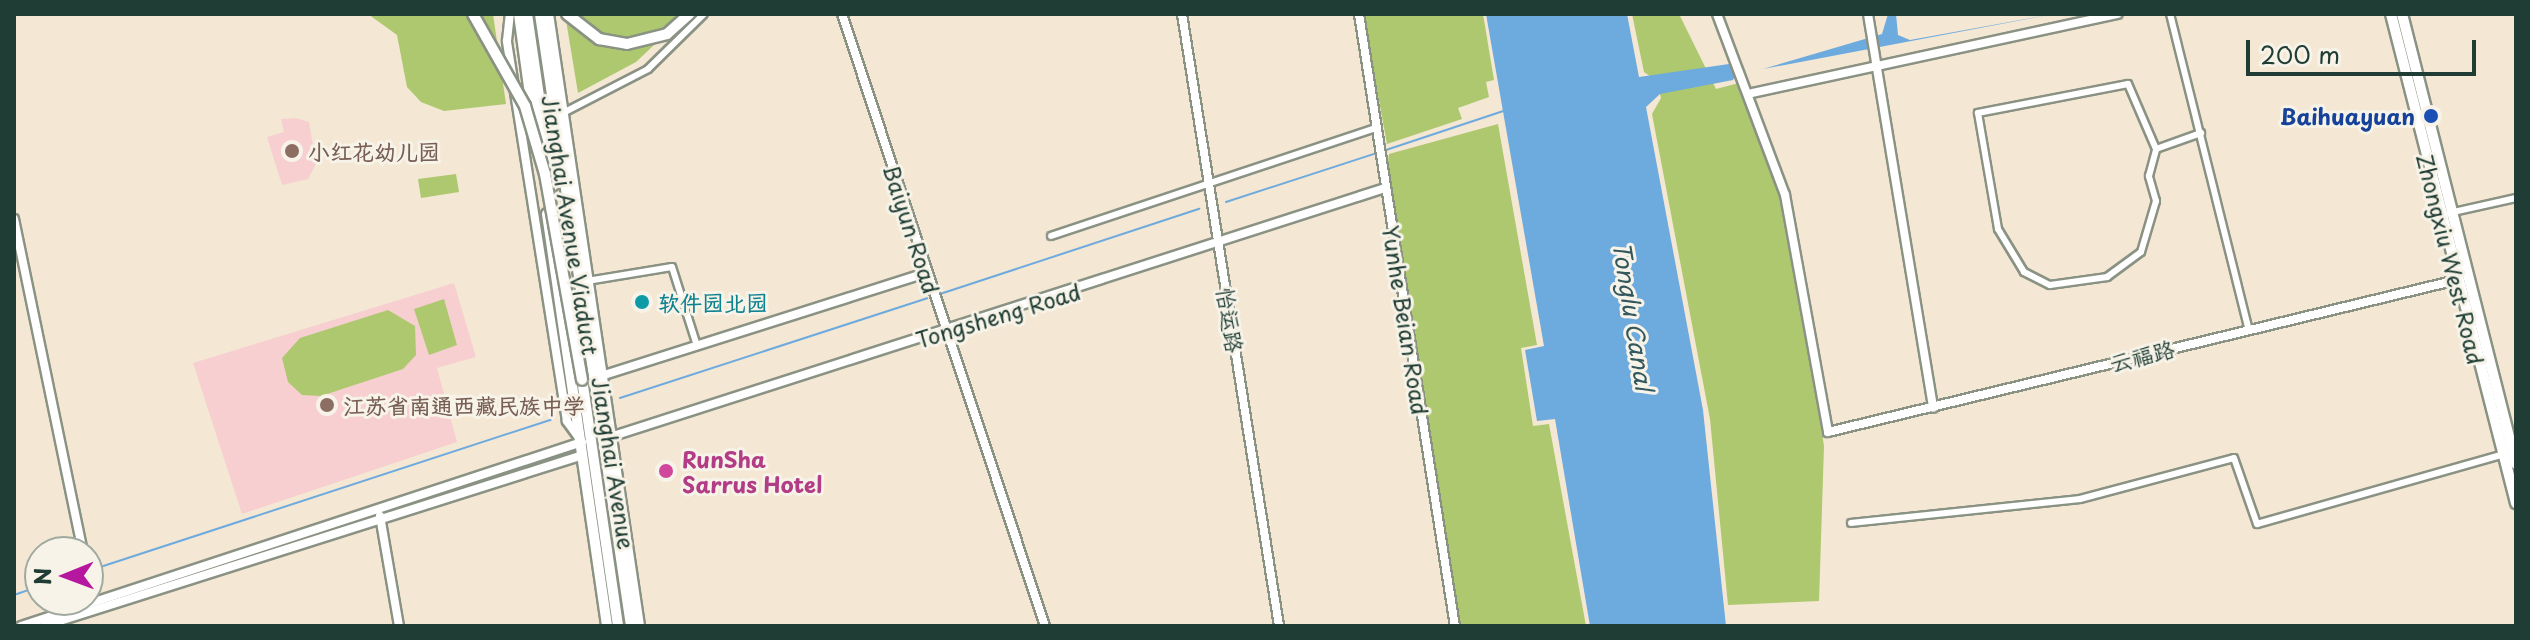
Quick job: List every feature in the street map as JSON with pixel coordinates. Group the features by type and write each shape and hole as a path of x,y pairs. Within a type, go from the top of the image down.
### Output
{"main road":[{"path":"473,14 509,67 529,120 582,380"},
{"name":"Jianghai Avenue","path":"519,14 607,626"},
{"name":"Jianghai Avenue Viaduct","path":"527,14 618,626"},
{"name":"Jianghai Avenue Viaduct","path":"540,14 631,626"},
{"name":"Jianghai Avenue","path":"548,14 639,626"},
{"path":"567,14 599,39 627,44 667,34 689,14"},
{"name":"Zhongxiu West Road","path":"2391,14 2510,453 2516,503"},
{"name":"Zhongxiu West Road","path":"2402,14 2457,280 2516,464"}],"street":[{"path":"380,515 582,442 567,421 507,41 510,14"},
{"path":"561,114 648,69 704,14"},
{"name":"Baiyun Road","path":"842,14 1045,626"},
{"name":"怡运路","path":"1182,14 1279,626"},
{"name":"Yunhe Beian Road","path":"1359,14 1452,625"},
{"path":"1717,14 1752,93 2118,14"},
{"path":"1868,14 1872,69 1933,408"},
{"path":"2170,14 2249,330"},
{"path":"2128,84 2156,149 2149,176 2154,214 2141,252 2107,277 2050,285 2024,272 1998,229 1978,113 2128,84"},
{"name":"云福路","path":"1752,93 1785,195 1828,432 2457,280"},
{"path":"1051,236 1376,132"},
{"path":"2156,149 2201,133"},
{"name":"Tongsheng Road","path":"610,437 1219,245 1385,188"},
{"path":"2445,214 2516,198"},
{"path":"14,219 80,536"},
{"path":"586,281 672,267 697,346"},
{"path":"601,376 926,273"},
{"path":"1851,523 2080,499 2234,458 2257,524 2510,453"},
{"path":"104,600 583,455"},
{"path":"380,515 399,626"},
{"path":"21,626 52,616"},
{"path":"44,626 64,616"}],"shaded area":[{"name":"小红花幼儿园","path":"296,118 309,122 316,164 308,179 282,185 267,137 284,132 281,119"},
{"name":"江苏省南通西藏民族中学","path":"454,283 476,357 437,368 457,442 242,514 193,363"}],"green space":[{"path":"368,14 493,14 506,104 444,111 421,102 407,87 397,35"},
{"path":"565,14 687,14 636,62 578,93"},
{"path":"1363,14 1483,14 1494,80 1486,82 1489,97 1458,108 1462,119 1387,144"},
{"path":"1632,14 1679,14 1716,89 1739,83 1787,208 1824,446 1819,601 1728,605 1710,419 1652,114 1661,98 1656,80 1644,72"},
{"path":"1498,124 1537,345 1521,348 1533,426 1549,424 1586,626 1460,626 1387,170 1389,154"},
{"path":"456,174 459,192 421,198 418,179"},
{"path":"444,299 457,345 429,355 414,309"},
{"path":"388,310 415,326 416,355 403,369 321,396 302,395 288,382 282,358 300,338"}],"water":[{"name":"Tonglu Canal","path":"1486,14 1627,14 1639,77 1729,64 1737,71 1733,80 1660,94 1646,107 1703,410 1726,626 1590,626 1555,419 1537,421 1525,350 1544,346"},
{"path":"1888,14 1896,14 1898,35 1910,40 2054,14 1763,69 1882,34"}],"waterway":[{"path":"1383,151 1503,111"},
{"path":"1226,202 1377,153"},
{"path":"940,294 1199,209"},
{"path":"620,398 927,298"},
{"path":"104,566 551,420"},
{"path":"14,595 24,592"}],"place":[{"name":"Baihuayuan","path":"2431,116"},
{"name":"小红花幼儿园","path":"292,151"},
{"name":"软件园北园","path":"642,302"},
{"name":"江苏省南通西藏民族中学","path":"327,405"},
{"name":"RunSha Sarrus Hotel","path":"666,471"}]}
